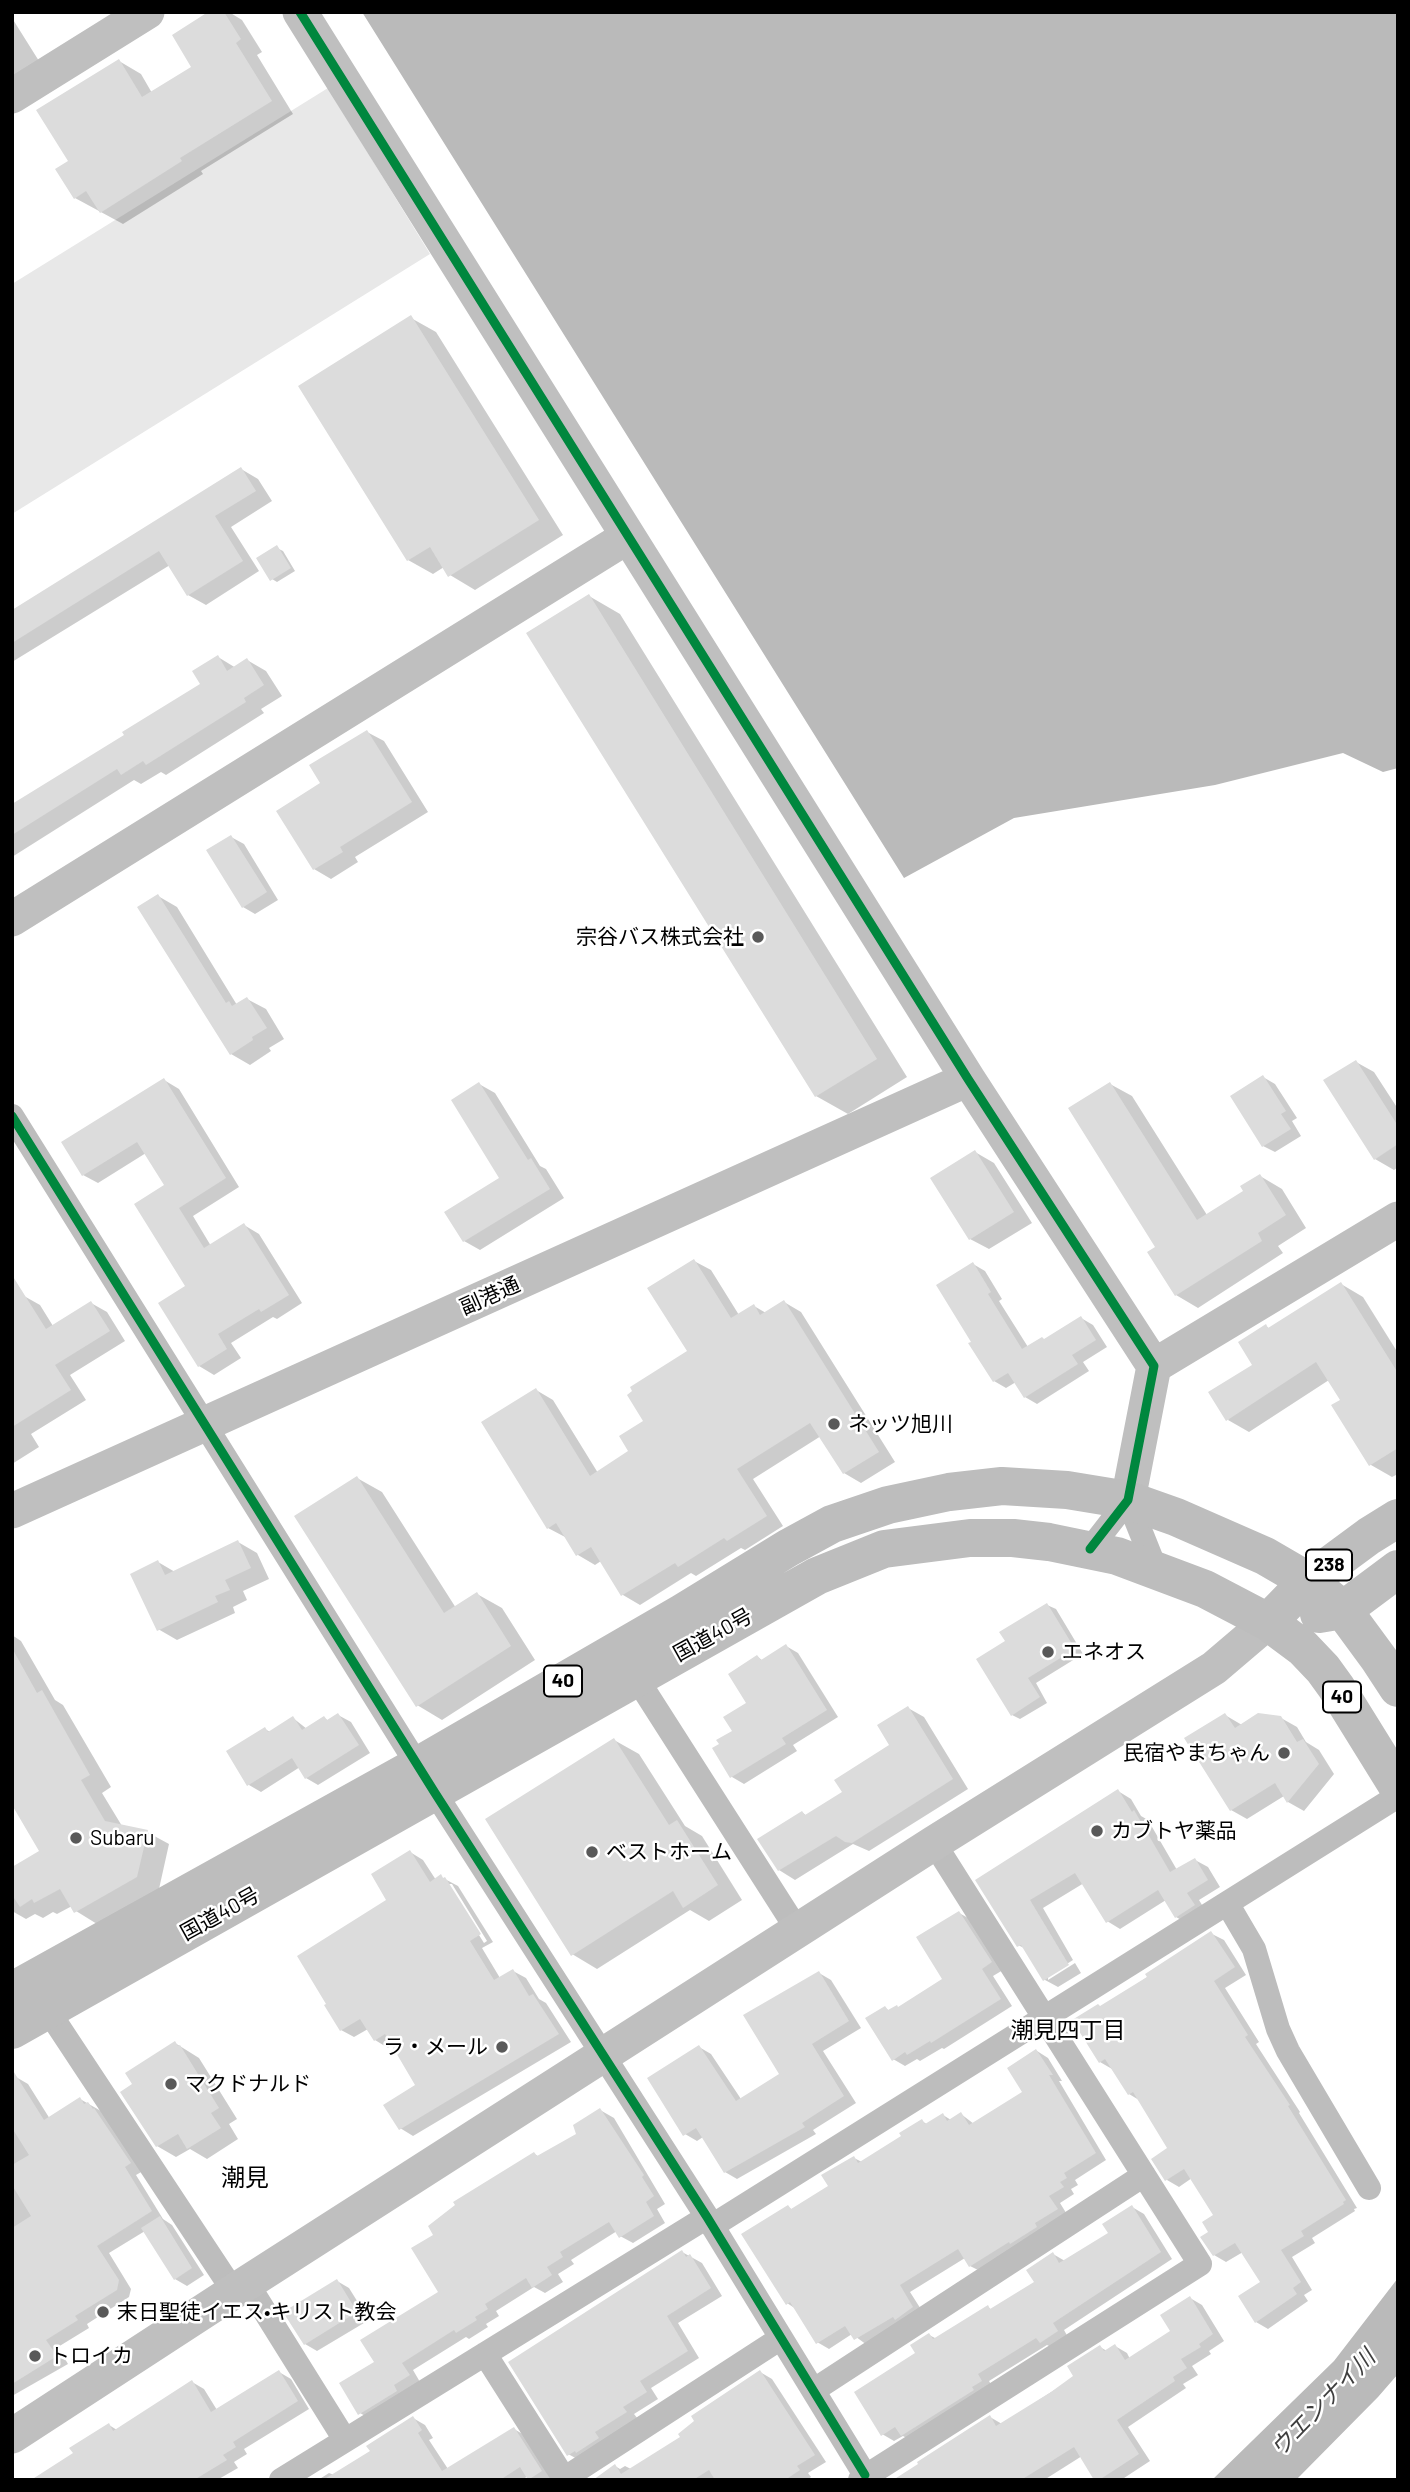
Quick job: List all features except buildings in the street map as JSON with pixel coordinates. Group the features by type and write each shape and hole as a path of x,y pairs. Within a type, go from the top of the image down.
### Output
{"highway":[{"name":"国道40号","path":"12,2030 30,1995 427,1779 628,1663 832,1524 888,1505 948,1492 1002,1486 1067,1490 1128,1500 1224,1537 1308,1581 1343,1610 1398,1688"},
{"name":"238","path":"1268,1622 1308,1581 1398,1518"},
{"name":"国道40号","path":"628,1663 817,1576 884,1549 970,1538 1013,1538 1090,1549 1205,1589 1268,1622 1303,1648 1323,1669 1398,1787"},
{"name":"238","path":"1268,1622 1343,1610 1398,1569"}],"street":[{"path":"12,96 147,12"},
{"path":"300,12 968,1079 1154,1366 1128,1500 1090,1549"},
{"path":"12,919 627,537"},
{"name":"副港通","path":"12,1511 968,1079"},
{"path":"12,1116 427,1779 710,2221 814,2390 862,2478 1200,2264 934,1843"},
{"path":"1154,1366 1398,1219"},
{"path":"1128,1500 1156,1570"},
{"path":"12,2436 934,1843 1214,1668 1268,1622"},
{"path":"628,1663 798,1931"},
{"path":"284,2479 485,2354 710,2221 1044,2017 1398,1796"},
{"path":"1227,1903 1254,1949 1278,2029 1288,2051 1369,2188"},
{"path":"30,1995 240,2287 345,2440"},
{"path":"814,2390 1144,2175"},
{"path":"485,2354 563,2479 781,2338"}],"shaded area":[{"path":"328,88 430,254 12,514 12,284"}],"water":[{"path":"362,12 1398,12 1398,768 1383,772 1343,753 1215,785 1014,818 904,878"},
{"name":"ウエンナイ川","path":"1398,2278 1398,2374 1378,2397 1296,2480 1212,2480 1334,2361"}],"cycle path":[{"path":"300,12 968,1079 1154,1366 1128,1500 1090,1549"},
{"path":"12,1116 435,1793 707,2217 865,2475"}],"place":[{"name":"宗谷バス株式会社","path":"758,937"},
{"name":"ネッツ旭川","path":"834,1424"},
{"name":"エネオス","path":"1048,1652"},
{"name":"民宿やまちゃん","path":"1284,1753"},
{"name":"カブトヤ薬品","path":"1097,1831"},
{"name":"Subaru","path":"76,1838"},
{"name":"ベストホーム","path":"592,1852"},
{"name":"ラ・メール","path":"502,2047"},
{"name":"マクドナルド","path":"171,2084"},
{"name":"末日聖徒イエス•キリスト教会","path":"103,2312"},
{"name":"トロイカ","path":"35,2356"}],"district":[{"name":"潮見四丁目","path":"1068,2030"},
{"name":"潮見","path":"245,2178"}]}
